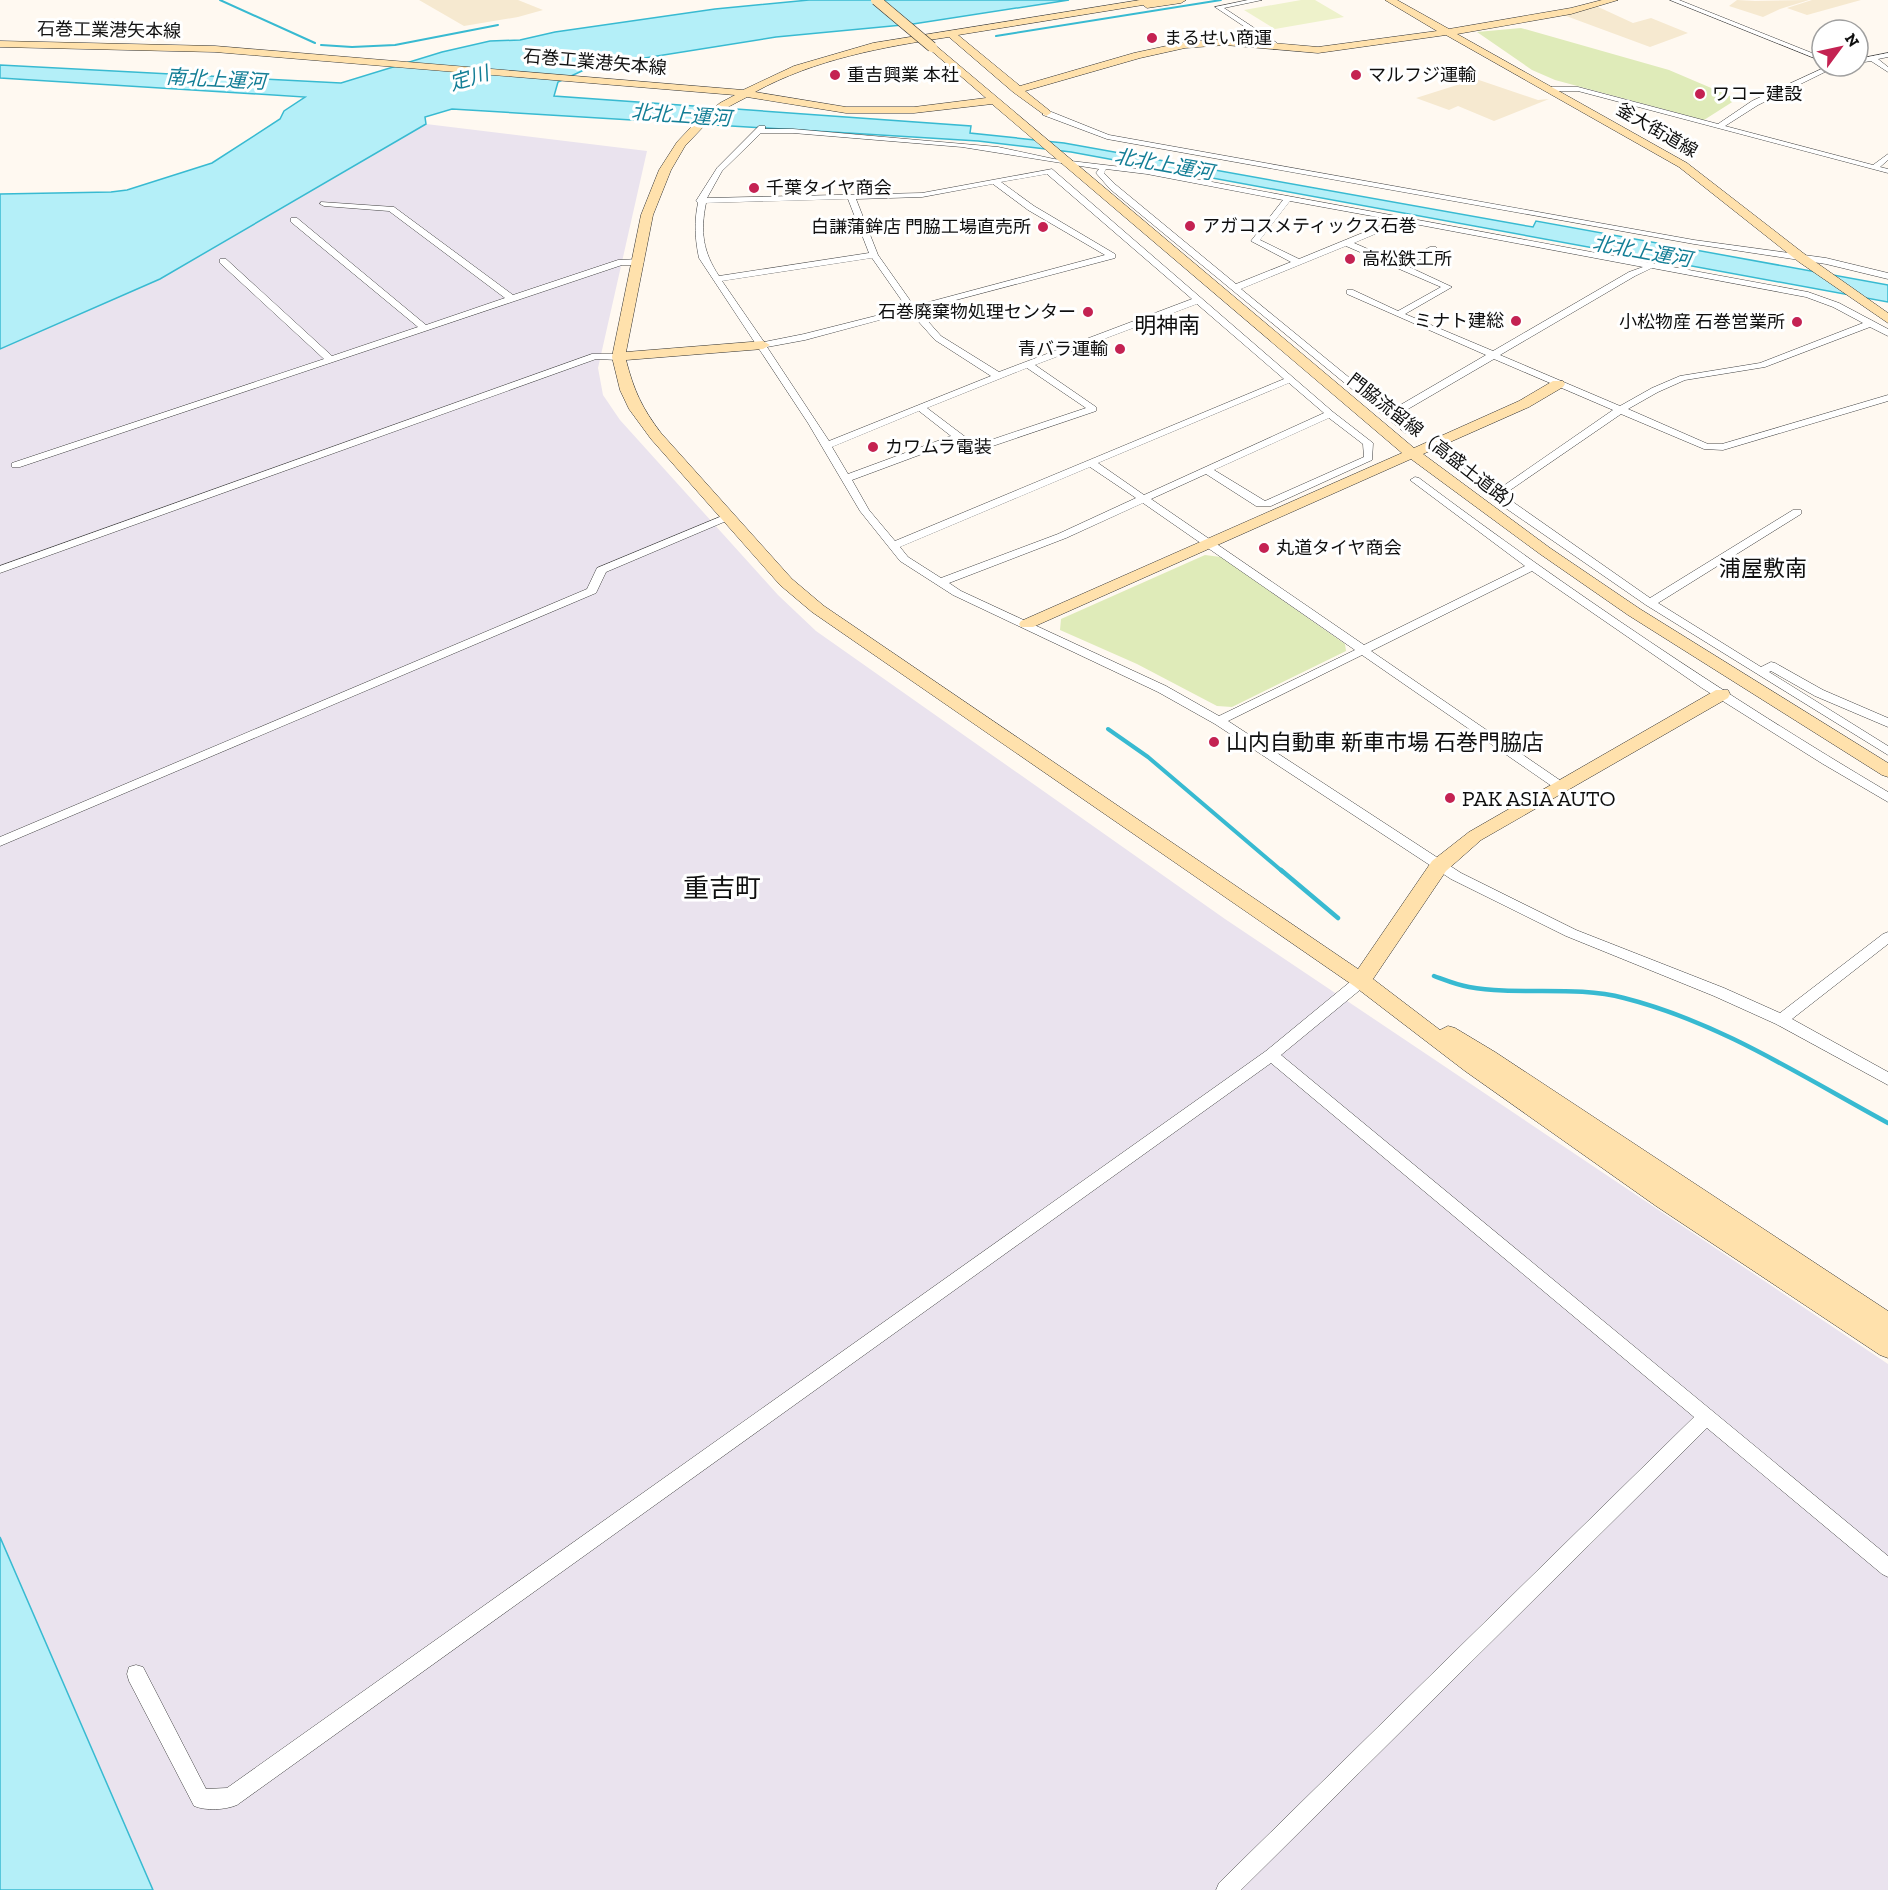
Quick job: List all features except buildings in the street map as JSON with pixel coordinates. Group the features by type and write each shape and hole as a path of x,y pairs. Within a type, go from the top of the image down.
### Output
{"street":[{"path":"876,0 994,100"},
{"path":"644,239 658,215 668,187 695,143 748,94 798,68 873,46 1158,0"},
{"path":"1181,0 878,50 834,61 724,105 699,125 681,144 665,170 647,215 640,262 619,357 627,390 636,409 656,436 786,582 818,609 1361,981 1491,1079 1703,1225 1888,1347"},
{"path":"1259,0 1227,2 1218,7 1275,44 1275,48"},
{"name":"釜大街道線","path":"1390,0 1683,165 1808,262 1888,319"},
{"path":"1017,90 1138,55 1185,45 1225,42 1318,50 1448,32 1571,11 1613,0"},
{"path":"1673,0 1810,56"},
{"path":"954,37 1046,113 1107,137 1808,262 1839,264 1888,276"},
{"name":"石巻工業港矢本線","path":"0,44 215,49 387,62 579,77 748,94 823,108 870,111 941,108 994,100"},
{"path":"1870,59 1888,55"},
{"path":"1873,59 1888,70"},
{"path":"1719,126 1755,103 1810,77"},
{"path":"1549,89 1578,89 1888,171"},
{"name":"門脇流留線（高盛土道路）","path":"994,100 1306,368 1411,453 1536,545 1634,612 1888,771"},
{"path":"1888,333 1836,305 1808,295 1147,172 1066,162 962,145 761,129 716,172 700,201 698,238 703,258 763,345 845,480 904,560 939,583 1162,689 1219,721 1439,866 1570,933 1719,992 1781,1020 1888,1079"},
{"path":"1875,167 1888,156"},
{"path":"1104,166 1100,173 1107,182 1408,431"},
{"path":"700,201 922,195 1050,171 1330,414 1368,443 1369,458 1266,504 1260,504 1208,471"},
{"path":"0,570 595,356 619,357 763,345 805,337 1112,256 1031,208 996,182"},
{"path":"851,197 874,255 912,309 938,338 998,376"},
{"path":"1287,199 1255,240 1298,262"},
{"path":"324,204 391,209 511,298"},
{"path":"294,220 423,327"},
{"path":"1235,288 1402,220"},
{"path":"1345,242 1448,287 1398,314"},
{"path":"1400,266 1433,249"},
{"path":"717,279 874,255"},
{"path":"223,261 329,358"},
{"path":"16,465 329,358 621,262 640,262"},
{"path":"1389,416 1632,274 1650,267"},
{"path":"1350,292 1491,356 1707,447 1723,447 1888,398"},
{"path":"826,446 922,409 998,376 1199,300"},
{"path":"1495,496 1620,410 1655,390 1683,378 1762,365 1869,324"},
{"path":"922,409 975,449 1093,410 1028,365"},
{"path":"892,546 1094,464 1291,379"},
{"path":"1027,624 1524,404 1558,384"},
{"path":"939,583 1062,536 1330,414"},
{"path":"845,480 958,437"},
{"path":"1094,464 1560,786"},
{"path":"1454,466 1650,603 1888,751"},
{"path":"1415,480 1532,567 1722,694 1888,798"},
{"path":"1650,603 1797,512"},
{"path":"0,842 592,591 601,570 727,517"},
{"path":"1219,721 1532,567"},
{"path":"1759,672 1771,666 1819,693 1888,723"},
{"path":"136,1674 201,1799 230,1798 1270,1055 1361,981 1439,866 1475,836 1722,694"},
{"path":"1781,1020 1888,937"},
{"path":"1361,981 1488,1058 1888,1324"},
{"path":"1270,1055 1888,1568"},
{"path":"1226,1890 1706,1417"}],"shaded area":[{"path":"419,0 518,0 543,10 518,17 464,26"},
{"path":"1737,0 1809,0 1763,17 1729,6"},
{"path":"1812,0 1861,0 1807,15 1787,8"},
{"path":"1594,5 1633,23 1651,18 1688,33 1650,47 1558,13"},
{"path":"1476,79 1538,100 1549,99 1494,121 1458,106 1449,110 1416,98"},
{"path":"426,124 647,151 598,368 603,395 620,420 778,595 816,631 1225,919 1888,1364 1888,1890 153,1890 0,1537 0,349 160,279"}],"green space":[{"path":"1301,0 1315,0 1344,17 1275,29 1244,10"},
{"path":"1521,28 1669,70 1737,99 1704,120 1555,80 1532,70 1477,32"},
{"path":"1205,555 1221,557 1345,644 1346,651 1232,707 1217,706 1137,664 1060,630 1061,619"}],"water":[{"path":"809,0 1069,0 913,24 776,37 607,64 584,70 558,82 554,96 971,126 970,133 1064,143 1533,227 1536,221 1888,285 1888,302 1071,152 978,141 452,109 425,117 426,124 160,279 0,349 0,194 127,190 212,163 280,119 284,111 305,97 0,78 0,65 341,83 442,52 490,41 520,40 555,32 715,9"},
{"path":"0,1537 153,1890 0,1890"}],"waterway":[{"path":"220,0 315,43"},
{"path":"996,36 1221,0"},
{"path":"321,45 352,47 395,45 498,25"},
{"path":"1108,729 1148,757 1283,872"},
{"path":"1281,870 1338,918"},
{"path":"1434,976 1460,985 1488,990 1586,992 1624,998 1659,1008 1760,1052 1888,1123"}],"place":[{"name":"まるせい商運","path":"1152,38"},
{"name":"重吉興業 本社","path":"835,75"},
{"name":"マルフジ運輸","path":"1356,75"},
{"name":"ワコー建設","path":"1700,94"},
{"name":"千葉タイヤ商会","path":"754,188"},
{"name":"アガコスメティックス石巻","path":"1190,226"},
{"name":"白謙蒲鉾店 門脇工場直売所","path":"1043,227"},
{"name":"高松鉄工所","path":"1350,259"},
{"name":"石巻廃棄物処理センター","path":"1088,312"},
{"name":"ミナト建総","path":"1516,321"},
{"name":"小松物産 石巻営業所","path":"1797,322"},
{"name":"青バラ運輸","path":"1120,349"},
{"name":"カワムラ電装","path":"873,447"},
{"name":"丸道タイヤ商会","path":"1264,548"},
{"name":"山内自動車 新車市場 石巻門脇店","path":"1214,742"},
{"name":"PAK ASIA AUTO","path":"1450,798"}],"district":[{"name":"明神南","path":"1167,325"},
{"name":"浦屋敷南","path":"1763,568"},
{"name":"重吉町","path":"722,888"}],"water label":[{"name":"定川","path":"469,78"},
{"name":"南北上運河","path":"216,79"},
{"name":"北北上運河","path":"681,115"},
{"name":"北北上運河","path":"1164,164"},
{"name":"北北上運河","path":"1642,251"}]}
